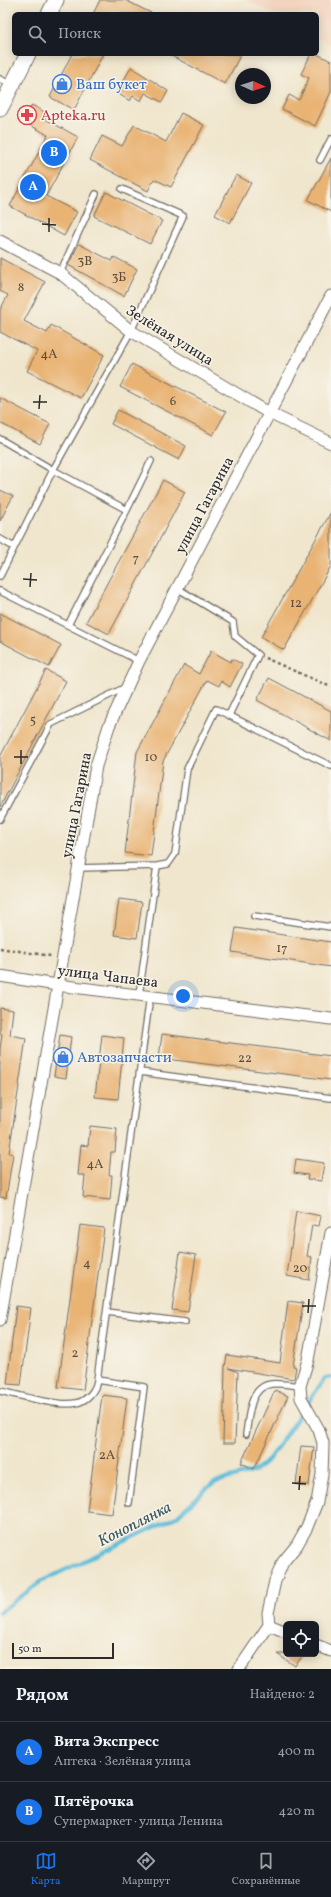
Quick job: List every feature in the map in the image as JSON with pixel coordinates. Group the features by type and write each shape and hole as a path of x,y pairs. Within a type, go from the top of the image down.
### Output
{"main road":[{"path":"49,12 56,0"},
{"path":"0,109 6,82 26,56"}],"street":[{"name":"Зелёная улица","path":"0,241 60,273 131,331 269,413 331,443"},
{"name":"улица Гагарина","path":"0,1320 96,766 109,726 139,661 331,296"},
{"name":"улица Чапаева","path":"0,976 57,985 331,1019"},
{"path":"239,1669 269,1625 268,1613 275,1581 283,1562 297,1545 317,1502 322,1474 323,1443 312,1417 301,1398 300,1386 308,1360 331,1233"},
{"path":"269,1625 283,1631"},
{"path":"319,1646 331,1651"}],"lane":[{"path":"320,160 331,139"},
{"path":"0,576 53,470 131,331 183,216 122,189"},
{"path":"60,273 96,194"},
{"path":"0,439 127,510"},
{"path":"68,625 151,461"},
{"path":"0,539 14,547"},
{"path":"177,588 233,622 235,636 258,655 229,715"},
{"path":"0,591 139,661"},
{"path":"0,819 51,724 128,686"},
{"path":"78,868 157,866 168,864 175,854 187,769 216,709 331,766"},
{"path":"0,1391 63,1404 78,1403 87,1398 96,1387 140,1072 145,995 157,866"},
{"path":"254,916 331,927"},
{"path":"140,1072 331,1098"},
{"path":"107,1312 186,1322"},
{"path":"97,1380 144,1387 129,1503"},
{"path":"246,1434 252,1402 257,1391 265,1385 273,1384 300,1386"}],"path":[{"path":"258,655 331,687"},
{"path":"0,948 62,957"}],"shaded area":[{"path":"246,0 331,0 331,45 319,38 319,12 269,12"}],"building":[{"path":"100,0 125,0 149,12 94,12"},
{"path":"319,55 331,61 331,92 315,126 282,109 289,95 299,100 309,78 301,74 310,56"},
{"path":"71,56 102,56 74,110 50,97"},
{"path":"172,56 240,56 225,84"},
{"path":"131,67 168,91 162,102 145,93 141,101 133,96 130,101 117,93"},
{"path":"32,105 48,114 45,119 78,137 46,196 77,212 64,236 10,206 48,135 23,121"},
{"path":"181,113 204,125 171,187 154,179 148,191 90,160 102,136 122,146 134,125 166,142"},
{"path":"331,158 331,212 308,200"},
{"path":"236,175 251,183 230,223 215,215"},
{"path":"106,192 162,221 150,244 94,216"},
{"path":"79,244 112,261 114,257 137,269 124,296 68,265"},
{"path":"0,258 45,282 24,321 47,333 51,325 104,355 81,398 27,371 37,351 0,332 0,310 8,295 0,291"},
{"path":"132,364 226,412 213,435 120,387"},
{"path":"0,398 50,424 40,444 0,423"},
{"path":"118,410 186,446 179,460 111,424"},
{"path":"163,480 185,492 109,634 86,622"},
{"path":"0,490 13,496 0,521"},
{"path":"331,512 331,566 284,650 261,637"},
{"path":"0,613 61,645 49,667 0,641"},
{"path":"211,651 231,662 232,659 242,664 230,687 221,681 219,686 207,680 163,761 151,856 125,853 137,752 184,665 199,674"},
{"path":"46,670 66,681 0,807 0,757"},
{"path":"269,678 331,711 331,741 257,700"},
{"path":"119,899 142,902 137,938 114,935"},
{"path":"236,928 331,942 331,967 232,952"},
{"path":"0,1008 13,1010 10,1035 26,1038 9,1153 13,1154 6,1198 0,1197 0,1049 2,1034 0,1034"},
{"path":"162,1034 331,1056 331,1080 159,1058"},
{"name":"Автозапчасти","path":"60,1035 71,1037 66,1078 54,1076"},
{"path":"102,1035 124,1038 118,1099 95,1097"},
{"path":"90,1126 117,1129 115,1152 111,1152 109,1175 112,1175 110,1200 83,1197 85,1175 78,1175 81,1145 88,1146"},
{"path":"296,1159 324,1163 321,1181 307,1179 308,1175 294,1173"},
{"path":"296,1211 321,1216 319,1226 312,1225 307,1256 312,1257 309,1280 287,1276"},
{"path":"80,1225 104,1228 83,1390 58,1387"},
{"path":"180,1252 196,1255 188,1312 172,1310"},
{"path":"288,1301 303,1303 293,1366 296,1367 294,1379 228,1368 238,1372 235,1443 223,1443 225,1367 227,1355 280,1363"},
{"path":"16,1306 31,1308 21,1385 7,1384"},
{"path":"275,1390 288,1396 254,1469 241,1463"},
{"path":"102,1395 127,1398 112,1514 87,1511"},
{"path":"301,1446 314,1447 309,1485 296,1484"},
{"path":"277,1654 283,1654 283,1657 302,1657 295,1666"}],"waterway":[{"name":"Коноплянка","path":"0,1612 42,1581 176,1517 207,1488 216,1482 255,1471 269,1459 325,1378 331,1377"}],"place":[{"name":"Ваш букет","path":"62,84"},
{"name":"Apteka.ru","path":"27,115"},
{"name":"Пятёрочка","path":"54,153"},
{"name":"Вита Экспресс","path":"33,187"},
{"name":"Автозапчасти","path":"63,1057"}]}
